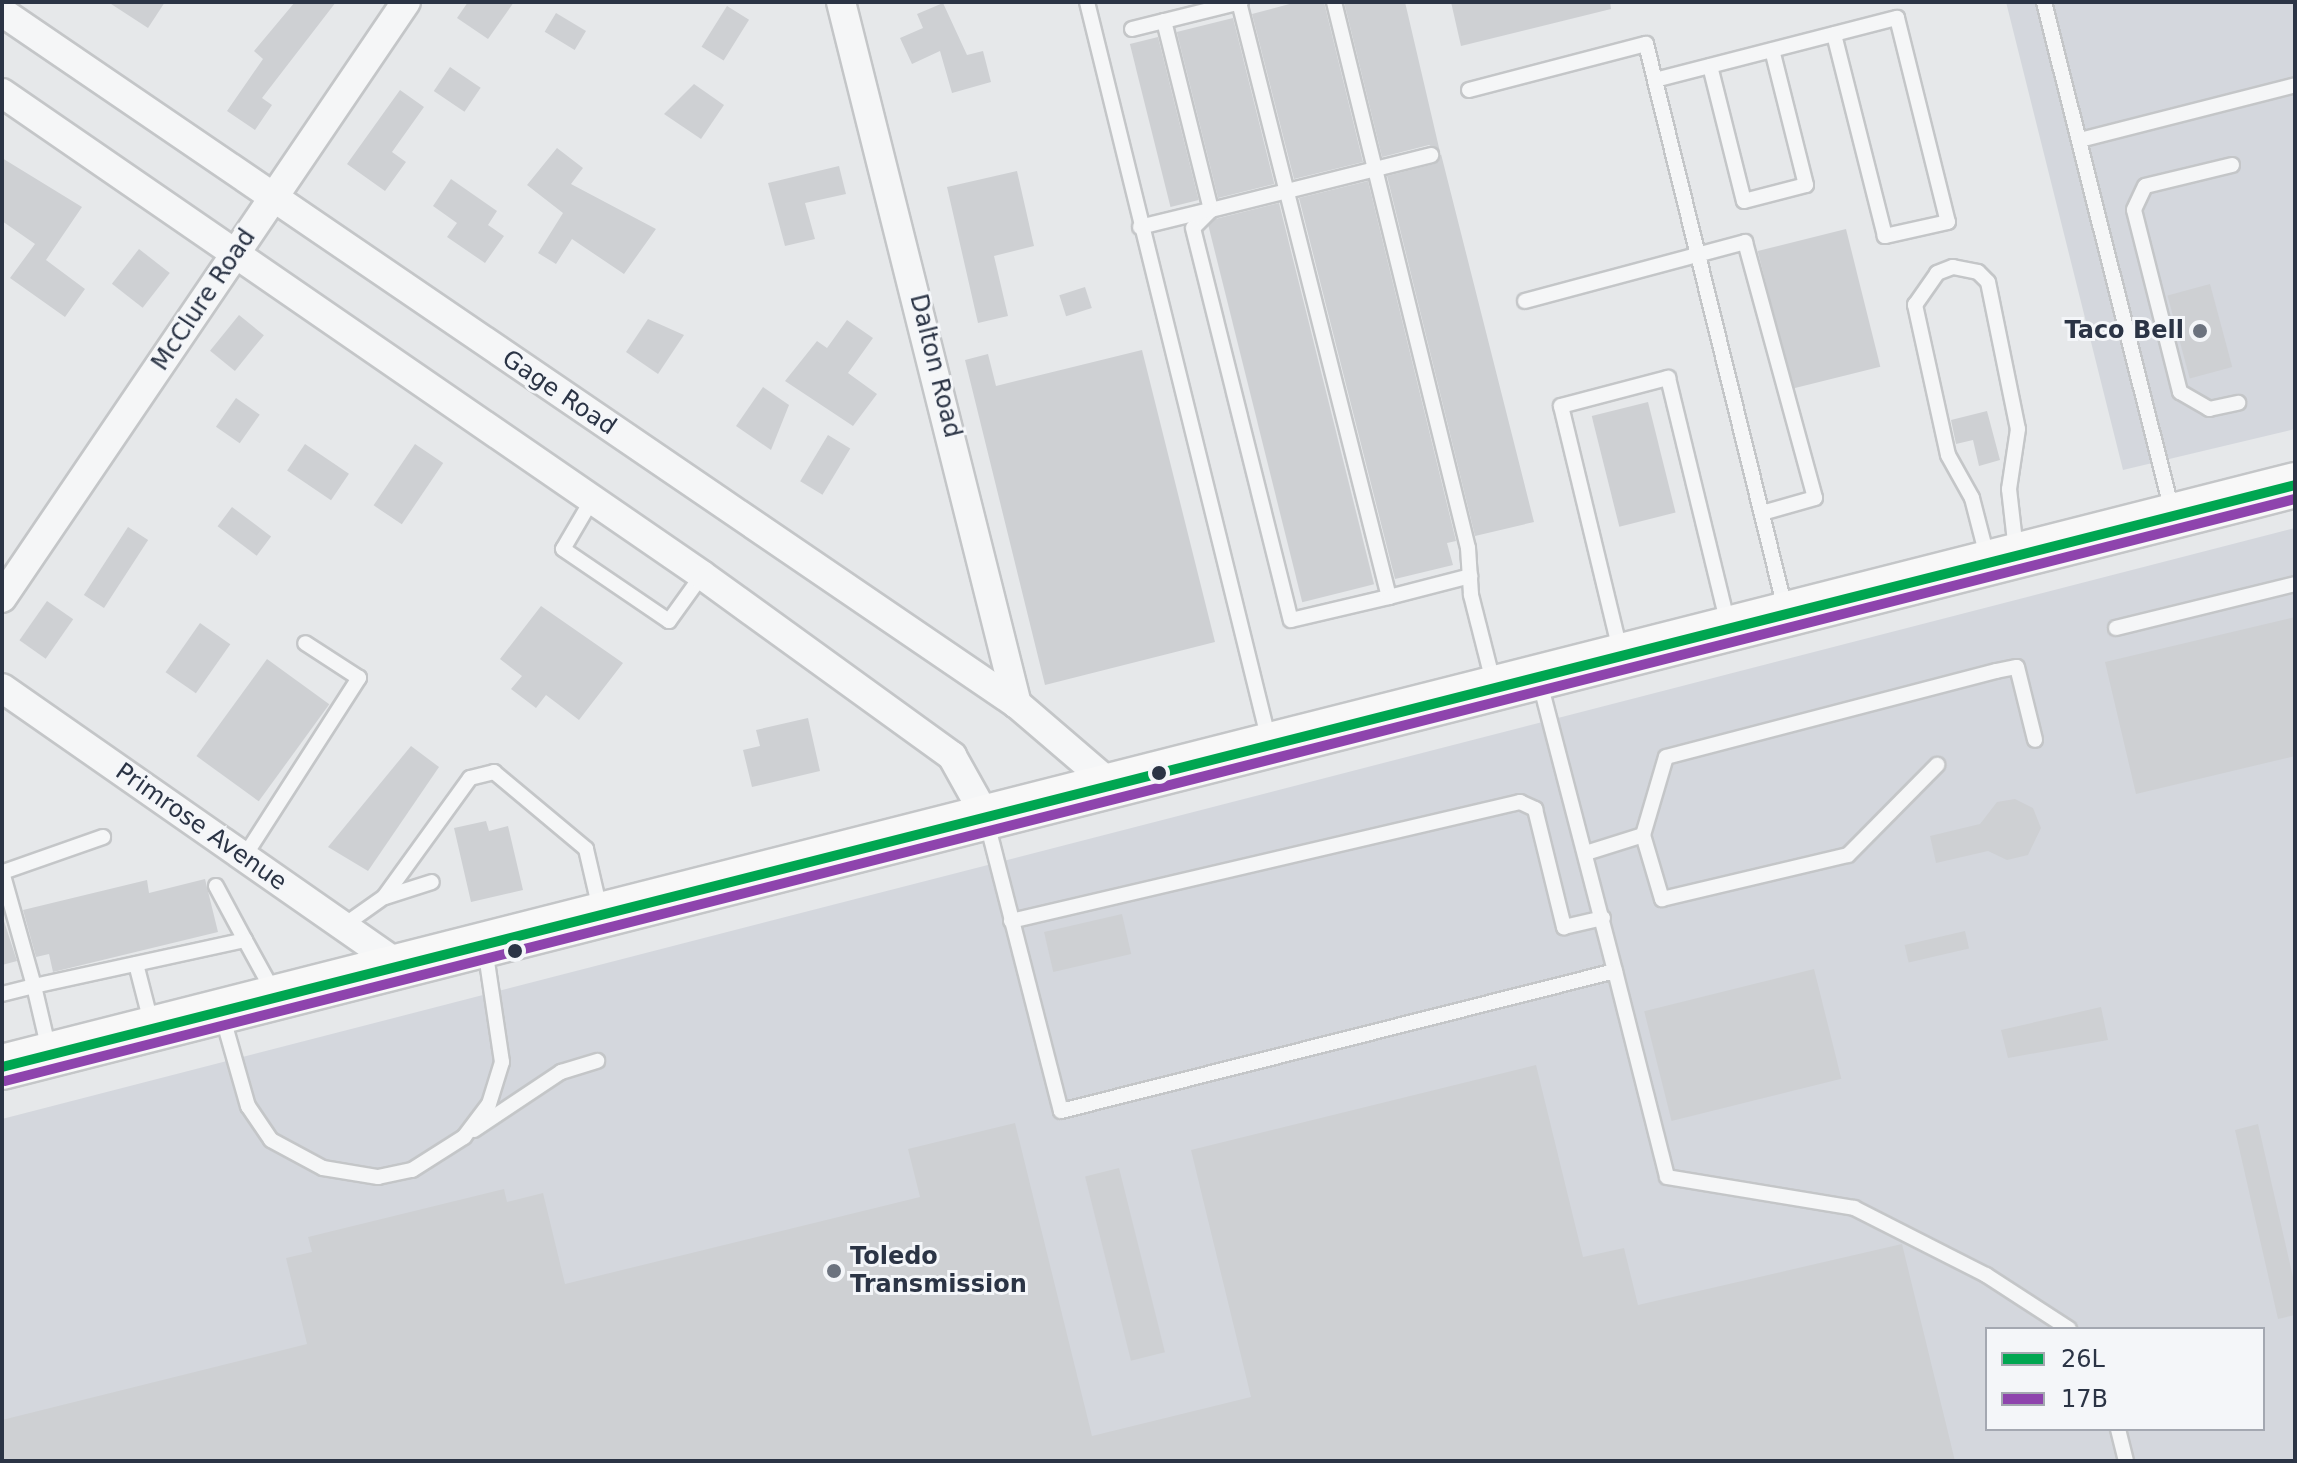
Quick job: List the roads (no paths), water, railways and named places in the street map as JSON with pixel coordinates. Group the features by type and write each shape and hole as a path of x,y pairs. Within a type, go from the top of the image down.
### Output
{"main road":[{"path":"2,1067 1108,782 2295,485"}],"street":[{"name":"McClure Road","path":"2,598 406,2"},
{"name":"Gage Road","path":"2,12 1017,704 1108,782"},
{"name":"Dalton Road","path":"847,14 1017,704"},
{"path":"2,93 236,253 590,503 702,575 952,756 985,815"},
{"name":"Primrose Avenue","path":"2,688 400,966"}],"lane":[{"path":"1087,2 1269,742"},
{"path":"1132,29 1240,2 1389,597"},
{"path":"1334,2 1494,686"},
{"path":"2044,2 2173,515"},
{"path":"1655,80 1834,34 1897,18 1948,222 1885,236 1834,34"},
{"path":"1164,21 1211,210"},
{"path":"1469,90 1646,44 1786,612"},
{"path":"1710,66 1744,201 1760,197 1806,185 1772,50"},
{"path":"2080,140 2295,85"},
{"path":"1140,227 1431,155"},
{"path":"2232,165 2145,186 2134,210 2180,392 2209,409 2238,403"},
{"path":"1211,210 1193,228 1291,620 1470,576"},
{"path":"1525,301 1745,242 1815,498 1762,513"},
{"path":"1953,267 1978,272 1988,282 2018,429 2002,558 1948,455 1915,305 1937,273 1953,267"},
{"path":"1621,654 1561,406 1668,378 1728,627"},
{"path":"590,503 563,549 669,621 702,575"},
{"path":"2116,628 2295,584"},
{"path":"244,857 359,678 305,643"},
{"path":"1937,765 1848,855 1662,899 1643,835 1666,757 2017,667 2035,740"},
{"path":"1538,675 1603,918 1667,1177 1854,1208 1986,1275 2066,1327"},
{"path":"384,897 470,778 494,772 586,849 602,914"},
{"path":"1011,921 1520,802 1535,809 1564,927 1603,918"},
{"path":"985,815 1061,1111 1615,971"},
{"path":"1586,853 1643,835"},
{"path":"50,1055 4,871 103,837"},
{"path":"343,926 384,897 432,882"},
{"path":"216,886 277,997"},
{"path":"2,994 245,940"},
{"path":"464,1137 489,1104 502,1062 484,944"},
{"path":"136,964 152,1028"},
{"path":"221,1011 248,1106 271,1140 323,1168 378,1177 401,1172 464,1137 561,1072 597,1061"},
{"path":"2118,1431 2126,1461"}],"place":[{"name":"Taco Bell","path":"2200,331"},
{"name":"Toledo Transmission","path":"834,1271"}]}
